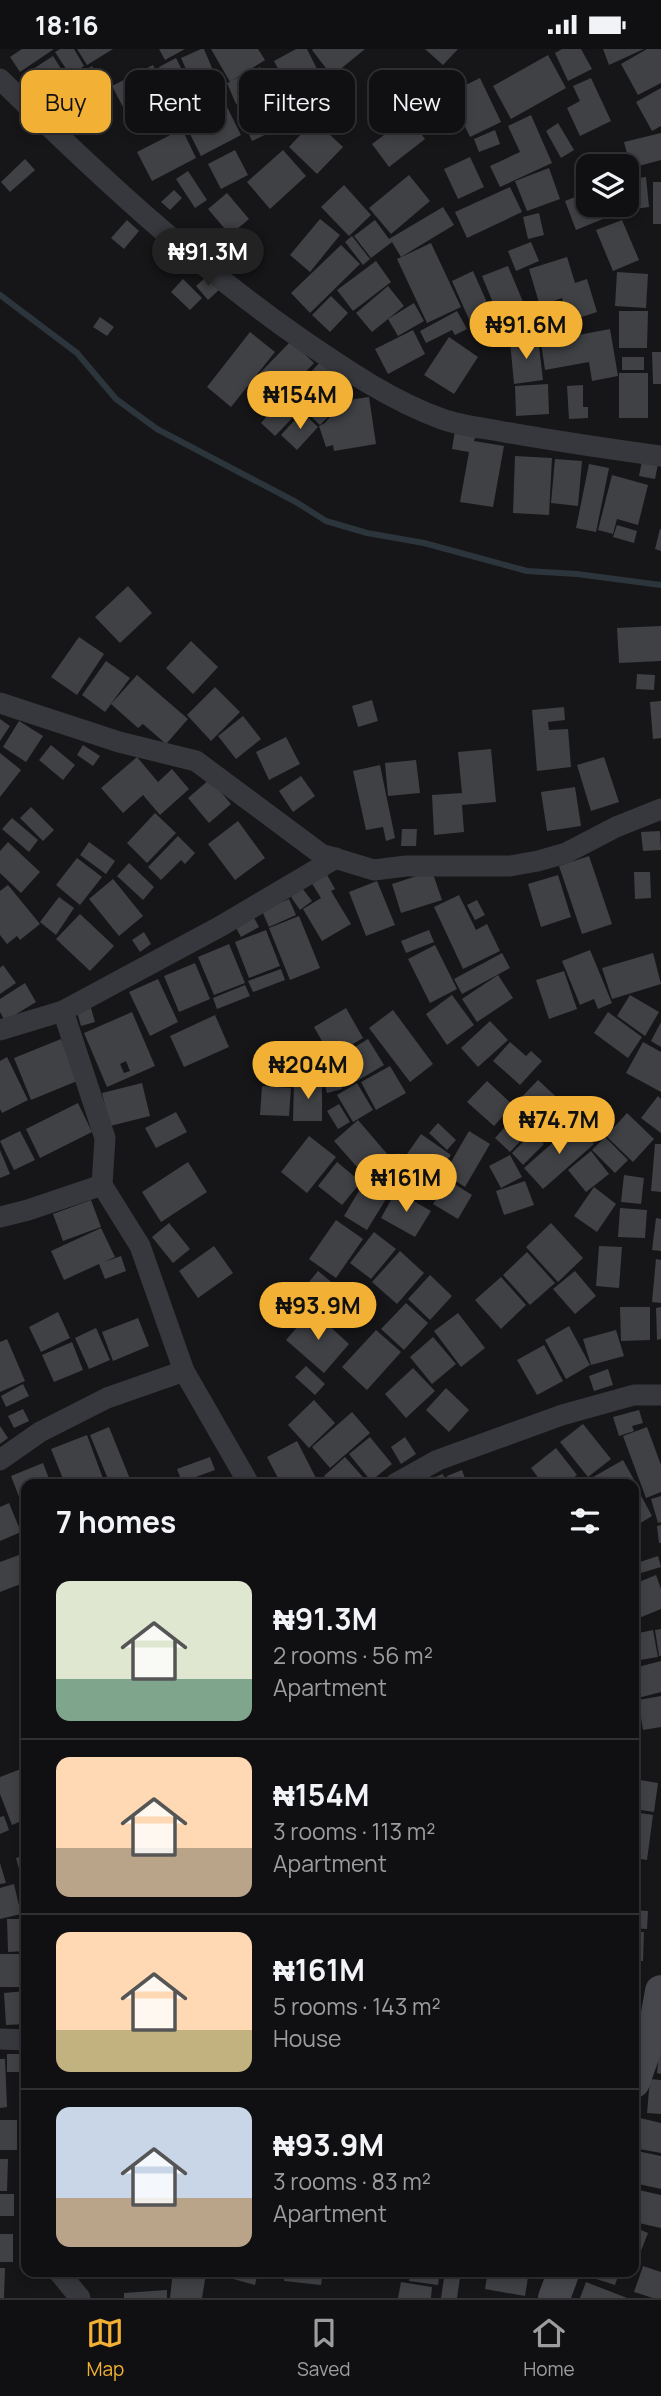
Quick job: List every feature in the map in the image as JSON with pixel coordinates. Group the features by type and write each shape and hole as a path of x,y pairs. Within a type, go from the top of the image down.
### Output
{"main road":[{"path":"639,2068 659,2011"},
{"path":"554,2298 562,2277"}],"street":[{"path":"0,79 76,154 175,242 270,317 328,358 399,402 445,421 574,445 661,456"},
{"path":"0,703 119,742 196,761 321,854 374,870 406,866 510,866 566,853 616,827 661,809"},
{"path":"0,1030 63,1010 221,926 336,858"},
{"path":"63,1010 106,1138 102,1185 140,1246 184,1371 246,1479"},
{"path":"0,1217 102,1185"},
{"path":"0,1460 40,1432 107,1398 184,1371"},
{"path":"404,1479 438,1460 562,1415 634,1395 661,1395"},
{"path":"0,2039 21,2040"},
{"path":"63,2277 80,2298"}],"building":[{"path":"22,49 54,49 20,72 10,57"},
{"path":"60,49 74,49 84,66 78,70 67,70 55,52"},
{"path":"77,49 113,49 87,65"},
{"path":"159,49 185,49 165,60"},
{"path":"204,49 212,68 186,70 181,58"},
{"path":"211,49 258,49 265,60 249,70 239,70 239,76 233,80 239,77 239,103 236,104 227,83 230,82"},
{"path":"296,49 307,49 317,69 279,70 274,61"},
{"path":"365,49 339,70 327,70 312,50"},
{"path":"425,49 458,49 443,65"},
{"path":"562,49 581,49 592,69 568,81 555,53"},
{"path":"603,49 644,49 609,65"},
{"path":"647,49 661,49 661,83 638,95 621,64"},
{"path":"548,55 566,88 511,119 493,86"},
{"path":"53,56 62,70 32,70"},
{"path":"176,58 182,70 160,70 159,67"},
{"path":"153,65 156,70 143,70"},
{"path":"480,78 501,122 470,137 465,127 465,85"},
{"path":"591,78 611,121 580,136 567,108 580,101 573,86"},
{"path":"125,79 125,108 124,109 112,86"},
{"path":"661,88 661,126 652,131 636,102"},
{"path":"227,107 241,135 201,156 190,133 225,133"},
{"path":"531,115 552,163 500,187 490,166 520,152 508,126"},
{"path":"558,123 574,150 561,158 546,131"},
{"path":"495,130 500,144 479,152 474,139"},
{"path":"174,133 184,133 196,158 152,181 137,152"},
{"path":"248,133 269,133 252,141"},
{"path":"302,133 328,133 343,147 317,174 289,147"},
{"path":"387,133 420,133 425,139 389,167 372,144"},
{"path":"661,133 661,160 639,166 639,154 627,154 624,142"},
{"path":"235,150 248,175 221,189 208,164"},
{"path":"283,150 306,176 270,209 247,182"},
{"path":"470,157 484,187 458,199 444,169"},
{"path":"25,159 35,170 10,192 1,182"},
{"path":"549,168 560,199 527,211 515,181"},
{"path":"188,171 207,200 195,208 176,179"},
{"path":"409,175 430,201 391,234 369,208"},
{"path":"646,177 649,207 639,208 639,178"},
{"path":"653,182 661,182 661,224 653,224"},
{"path":"344,185 371,215 349,236 321,207"},
{"path":"510,187 522,212 467,238 455,212"},
{"path":"174,190 182,198 170,210 161,202"},
{"path":"227,193 249,219 230,235 208,209"},
{"path":"576,197 576,217 608,217 576,230 565,201"},
{"path":"443,207 454,225 401,257 392,242 371,258 354,236 375,220 389,239"},
{"path":"539,213 544,235 528,239 523,217"},
{"path":"320,219 340,235 310,272 290,255"},
{"path":"127,220 139,231 124,249 111,238"},
{"path":"622,220 639,260 613,271 596,230"},
{"path":"352,236 370,259 363,265 345,242"},
{"path":"531,242 539,261 516,271 508,251"},
{"path":"431,243 461,307 427,323 397,259"},
{"path":"341,245 360,264 310,313 291,293"},
{"path":"567,257 575,283 587,279 597,312 569,321 562,298 540,306 529,269"},
{"path":"376,261 391,282 353,311 337,290"},
{"path":"508,266 531,321 505,332 482,276"},
{"path":"473,271 497,325 476,335 452,281"},
{"path":"617,272 648,274 646,308 615,306"},
{"path":"207,276 219,290 208,300 196,286"},
{"path":"183,279 202,298 190,310 171,292"},
{"path":"388,286 404,306 372,332 356,313"},
{"path":"331,296 348,313 330,332 312,315"},
{"path":"561,301 570,331 541,341 531,312"},
{"path":"414,303 424,321 398,336 388,319"},
{"path":"457,311 467,329 455,335 452,330 426,343 420,331"},
{"path":"619,311 648,311 647,348 619,348"},
{"path":"100,317 114,327 107,336 93,327"},
{"path":"610,329 618,376 592,381 589,362 545,370 541,342"},
{"path":"413,330 425,354 388,374 375,349"},
{"path":"250,332 275,352 231,407 207,387"},
{"path":"449,337 478,357 454,394 424,375"},
{"path":"538,338 543,380 514,384 510,341"},
{"path":"291,341 314,363 282,397 258,375"},
{"path":"652,352 661,352 661,384 653,384"},
{"path":"622,357 644,357 644,370 622,370"},
{"path":"322,360 353,388 342,401 369,397 376,444 334,451 333,445 326,447 319,426 325,423 337,408 320,425 289,396"},
{"path":"619,373 648,373 648,418 619,418"},
{"path":"548,384 549,414 516,416 515,386"},
{"path":"583,385 583,407 588,407 588,418 569,419 567,386"},
{"path":"285,396 300,410 275,436 261,423"},
{"path":"302,412 318,427 297,450 281,435"},
{"path":"455,430 476,433 474,441 504,446 493,507 460,502 469,452 452,449"},
{"path":"515,456 552,458 549,515 513,513"},
{"path":"643,456 659,459 655,479 639,476"},
{"path":"555,459 582,461 578,506 551,503"},
{"path":"589,464 609,468 596,532 576,528"},
{"path":"612,475 648,485 638,525 617,519 613,534 598,530"},
{"path":"617,525 637,531 634,543 613,537"},
{"path":"661,529 661,551 655,549"},
{"path":"128,586 152,613 120,643 95,617"},
{"path":"661,626 661,661 619,663 617,628"},
{"path":"79,637 104,654 77,695 51,677"},
{"path":"191,641 218,667 193,694 166,668"},
{"path":"106,661 130,678 105,712 82,695"},
{"path":"637,674 655,675 654,690 636,689"},
{"path":"137,675 188,719 166,744 143,724 138,728 111,704"},
{"path":"215,687 240,712 211,741 187,715"},
{"path":"372,700 378,721 358,727 352,706"},
{"path":"661,701 661,738 653,739 650,702"},
{"path":"564,707 565,720 548,722 549,730 568,729 571,767 537,771 532,710"},
{"path":"243,716 261,739 236,759 218,736"},
{"path":"0,719 10,726 0,741"},
{"path":"19,721 43,736 26,762 3,747"},
{"path":"286,737 300,764 269,780 256,752"},
{"path":"51,745 75,765 63,780 39,760"},
{"path":"83,745 100,756 93,766 77,755"},
{"path":"491,749 496,802 462,805 464,832 434,835 432,795 462,793 458,752"},
{"path":"0,753 21,770 0,797"},
{"path":"137,757 158,782 172,769 189,789 160,815 143,795 123,813 101,788"},
{"path":"604,757 619,802 591,811 577,765"},
{"path":"416,760 420,793 388,796 385,763"},
{"path":"380,765 395,838 386,841 383,827 366,830 353,771"},
{"path":"301,776 315,796 293,812 279,791"},
{"path":"210,779 231,804 209,823 188,798"},
{"path":"575,787 581,826 547,831 541,792"},
{"path":"31,807 54,830 43,841 20,818"},
{"path":"155,813 176,833 147,863 127,843"},
{"path":"12,818 38,840 29,852 2,829"},
{"path":"238,821 265,858 235,880 208,844"},
{"path":"402,829 417,829 416,846 401,846"},
{"path":"660,831 661,850 643,851 641,832"},
{"path":"178,836 195,853 185,864 181,860 161,880 148,867"},
{"path":"8,842 40,872 21,893 0,873 0,851"},
{"path":"89,842 115,861 106,874 80,855"},
{"path":"589,856 612,924 582,934 559,866"},
{"path":"77,858 102,877 80,905 56,885"},
{"path":"129,863 154,887 143,900 117,876"},
{"path":"432,871 442,900 401,913 392,884"},
{"path":"634,872 650,872 651,898 635,899"},
{"path":"326,873 335,889 331,891 351,924 322,941 303,909 321,898 311,882"},
{"path":"558,875 571,917 541,927 528,884"},
{"path":"113,879 143,916 119,936 89,899"},
{"path":"377,881 395,925 366,936 349,892"},
{"path":"8,885 40,924 20,940 17,936 7,944 0,935 0,891"},
{"path":"302,888 312,901 300,910 291,897"},
{"path":"459,895 476,930 487,924 500,951 463,969 434,907"},
{"path":"59,897 74,908 56,935 40,922"},
{"path":"289,899 296,915 269,927 262,911"},
{"path":"477,900 485,915 475,920 467,905"},
{"path":"80,914 114,946 90,971 56,939"},
{"path":"253,916 259,927 241,937 235,926"},
{"path":"299,916 320,968 290,980 269,928"},
{"path":"266,930 280,966 249,978 235,942"},
{"path":"429,930 434,942 406,953 401,941"},
{"path":"144,932 151,944 140,952 132,940"},
{"path":"229,944 245,983 214,995 198,957"},
{"path":"435,945 457,989 430,1003 408,959"},
{"path":"590,950 612,1003 598,1009 594,999 580,1005 562,961"},
{"path":"502,953 510,968 462,994 454,979"},
{"path":"653,953 661,984 612,999 602,968"},
{"path":"195,963 210,999 179,1012 164,976"},
{"path":"3,965 16,983 0,994 0,968"},
{"path":"281,969 285,980 253,992 248,981"},
{"path":"564,971 577,1009 549,1019 536,980"},
{"path":"498,975 513,998 477,1022 462,999"},
{"path":"158,979 178,1022 150,1036 129,992"},
{"path":"25,983 36,1002 5,1021 0,1012 0,999"},
{"path":"245,985 250,996 217,1009 213,998"},
{"path":"452,995 474,1025 447,1045 426,1014"},
{"path":"630,995 659,1012 645,1036 617,1016"},
{"path":"91,1008 95,1022 81,1026 77,1012"},
{"path":"346,1008 363,1038 331,1057 314,1027"},
{"path":"393,1010 433,1064 410,1082 369,1028"},
{"path":"132,1012 155,1066 107,1087 84,1033","holes":["126,1061 130,1071 124,1073 120,1064"]},
{"path":"608,1012 642,1037 628,1058 594,1033"},
{"path":"215,1015 229,1047 184,1067 170,1036"},
{"path":"490,1021 508,1040 478,1067 461,1048"},
{"path":"661,1022 661,1047 651,1041"},
{"path":"61,1039 77,1081 31,1100 14,1058"},
{"path":"368,1039 384,1065 352,1084 337,1058"},
{"path":"510,1042 526,1056 531,1051 542,1061 520,1085 493,1061"},
{"path":"643,1042 661,1052 661,1092 626,1073"},
{"path":"7,1057 28,1100 2,1113 0,1061"},
{"path":"334,1061 342,1089 327,1093 319,1065"},
{"path":"316,1064 319,1077 306,1079 303,1066"},
{"path":"390,1066 406,1093 376,1110 361,1082"},
{"path":"538,1080 565,1105 571,1100 582,1110 556,1138 517,1102"},
{"path":"294,1081 322,1081 322,1121 293,1121"},
{"path":"487,1081 513,1105 494,1126 467,1102"},
{"path":"142,1083 150,1116 110,1126 102,1093"},
{"path":"357,1083 373,1110 353,1122 337,1095"},
{"path":"262,1086 291,1088 289,1116 260,1115"},
{"path":"658,1096 661,1099 661,1133 641,1118"},
{"path":"78,1103 92,1132 40,1158 26,1129"},
{"path":"339,1104 350,1122 338,1129 327,1111"},
{"path":"176,1112 187,1132 156,1148 145,1128"},
{"path":"627,1113 654,1139 633,1162 606,1136"},
{"path":"514,1117 529,1132 510,1152 495,1138"},
{"path":"358,1120 388,1155 365,1176 334,1141"},
{"path":"438,1123 456,1140 447,1150 429,1133"},
{"path":"575,1123 594,1144 543,1189 524,1168"},
{"path":"20,1131 35,1160 14,1170 0,1141"},
{"path":"469,1131 490,1144 465,1187 444,1174"},
{"path":"533,1132 544,1144 523,1165 512,1153"},
{"path":"421,1134 451,1155 437,1175 407,1154"},
{"path":"309,1136 336,1157 307,1193 281,1172"},
{"path":"605,1137 628,1160 615,1173 592,1150"},
{"path":"655,1144 661,1144 661,1192 651,1191"},
{"path":"0,1150 10,1174 0,1178"},
{"path":"591,1151 609,1174 586,1192 568,1170"},
{"path":"398,1153 429,1176 412,1199 381,1175"},
{"path":"510,1155 522,1177 501,1188 489,1166"},
{"path":"188,1162 207,1192 161,1222 142,1192"},
{"path":"337,1162 361,1182 342,1205 318,1186"},
{"path":"624,1175 644,1178 641,1204 621,1202"},
{"path":"366,1179 389,1194 367,1230 344,1216"},
{"path":"448,1180 472,1195 458,1219 433,1204"},
{"path":"525,1181 534,1205 504,1215 496,1191"},
{"path":"594,1187 616,1204 597,1232 574,1216"},
{"path":"396,1191 431,1211 415,1237 381,1218"},
{"path":"91,1200 101,1227 63,1241 53,1214"},
{"path":"620,1208 647,1210 645,1238 618,1237"},
{"path":"656,1218 661,1219 661,1251 652,1250"},
{"path":"336,1220 363,1239 336,1278 309,1259"},
{"path":"169,1223 190,1249 173,1263 152,1237"},
{"path":"551,1223 583,1258 558,1282 526,1247"},
{"path":"101,1228 115,1257 104,1262 121,1256 126,1271 105,1279 99,1264 64,1280 51,1251"},
{"path":"374,1232 396,1249 371,1279 350,1263"},
{"path":"214,1246 233,1273 198,1298 179,1271"},
{"path":"599,1246 622,1247 619,1288 596,1286"},
{"path":"400,1251 424,1273 397,1304 372,1282"},
{"path":"527,1252 555,1283 530,1305 503,1275"},
{"path":"656,1259 661,1260 661,1303 652,1302"},
{"path":"318,1271 358,1304 339,1327 299,1294"},
{"path":"575,1271 596,1296 575,1314 553,1289"},
{"path":"430,1275 452,1296 430,1320 408,1299"},
{"path":"501,1277 526,1305 501,1329 475,1300"},
{"path":"406,1303 428,1323 404,1350 381,1329"},
{"path":"620,1307 650,1307 650,1340 621,1341"},
{"path":"661,1307 661,1339 657,1340 656,1308"},
{"path":"312,1310 349,1344 324,1373 286,1340"},
{"path":"58,1312 70,1338 41,1352 29,1327"},
{"path":"458,1313 485,1348 461,1367 434,1331"},
{"path":"138,1318 149,1346 113,1361 102,1332"},
{"path":"569,1326 590,1365 566,1379 545,1340"},
{"path":"96,1328 110,1360 89,1369 75,1338"},
{"path":"376,1330 401,1352 367,1390 342,1367"},
{"path":"616,1330 624,1356 591,1365 583,1339"},
{"path":"433,1337 456,1364 432,1384 410,1357"},
{"path":"7,1339 25,1381 0,1392 0,1342"},
{"path":"72,1342 83,1370 54,1382 42,1355"},
{"path":"544,1345 563,1381 537,1395 517,1360"},
{"path":"306,1366 325,1384 315,1395 295,1377"},
{"path":"413,1368 435,1391 406,1418 385,1394"},
{"path":"608,1369 613,1385 594,1391 589,1376"},
{"path":"23,1384 29,1396 6,1407 1,1396"},
{"path":"446,1388 469,1410 449,1432 426,1410"},
{"path":"314,1400 335,1423 309,1448 288,1425"},
{"path":"23,1409 29,1421 14,1428 8,1416"},
{"path":"639,1410 643,1423 632,1426 634,1431 619,1436 613,1417"},
{"path":"352,1412 370,1433 330,1468 312,1447"},
{"path":"583,1424 611,1459 588,1477 560,1442"},
{"path":"0,1426 8,1438 0,1444"},
{"path":"109,1427 130,1479 108,1479 90,1435"},
{"path":"647,1427 661,1465 661,1492 646,1498 623,1436"},
{"path":"87,1435 103,1479 63,1479 51,1449"},
{"path":"370,1437 392,1464 373,1479 369,1479 349,1454"},
{"path":"405,1437 416,1454 401,1464 391,1447"},
{"path":"297,1441 316,1479 278,1479 267,1457"},
{"path":"556,1448 577,1475 572,1479 539,1479 531,1468"},
{"path":"210,1457 215,1470 190,1479 181,1479 177,1469"},
{"path":"345,1457 365,1479 327,1479 324,1476"},
{"path":"623,1460 634,1479 590,1479"},
{"path":"43,1463 49,1479 21,1479 21,1502 11,1476"},
{"path":"462,1470 465,1479 448,1479 447,1476"},
{"path":"443,1474 444,1479 430,1479"},
{"path":"639,1492 652,1516 639,1524"},
{"path":"661,1496 661,1522 658,1523 651,1499"},
{"path":"9,1503 21,1532 0,1541 0,1507"},
{"path":"661,1525 661,1543 659,1543 657,1526"},
{"path":"19,1555 21,1584 0,1592 0,1562"},
{"path":"658,1556 661,1567 641,1573 639,1562"},
{"path":"656,1575 661,1589 661,1609 639,1618 639,1582"},
{"path":"661,1629 661,1656 659,1656 655,1630"},
{"path":"653,1630 658,1657 639,1660 639,1633"},
{"path":"661,1661 661,1692 639,1698 639,1667"},
{"path":"661,1696 661,1727 643,1730 639,1700"},
{"path":"21,1769 21,1821 12,1825 0,1794 0,1777"},
{"path":"639,1780 658,1783 654,1812 639,1810"},
{"path":"639,1813 653,1815 647,1860 639,1859"},
{"path":"4,1816 9,1830 0,1834 0,1817"},
{"path":"21,1856 21,1876 16,1858"},
{"path":"0,1863 6,1883 0,1884"},
{"path":"639,1866 641,1866 639,1898"},
{"path":"14,1884 21,1914 0,1919 0,1888"},
{"path":"639,1910 648,1911 647,1929 639,1928"},
{"path":"7,1919 21,1919 21,1951 8,1952"},
{"path":"639,1932 644,1932 643,1961 639,1961"},
{"path":"0,1954 21,1954 21,1987 0,1987"},
{"path":"21,1991 21,2024 6,2025 4,1993"},
{"path":"661,2049 661,2074 657,2073"},
{"path":"7,2054 21,2054 21,2072 7,2072"},
{"path":"0,2059 5,2059 7,2107 0,2108"},
{"path":"650,2079 661,2080 661,2114 647,2113"},
{"path":"640,2118 661,2123 661,2153 639,2149"},
{"path":"0,2120 17,2120 17,2150 0,2150"},
{"path":"639,2151 661,2156 661,2189 639,2184"},
{"path":"0,2159 8,2159 7,2191 0,2191"},
{"path":"639,2190 661,2195 661,2228 639,2223"},
{"path":"0,2194 14,2194 14,2216 0,2216"},
{"path":"639,2229 648,2233 639,2256"},
{"path":"0,2234 13,2234 13,2262 0,2262"},
{"path":"643,2266 661,2272 661,2298 634,2292"},
{"path":"0,2268 5,2268 4,2298 0,2298"},
{"path":"172,2277 206,2277 202,2298 170,2298"},
{"path":"226,2277 257,2277 255,2285"},
{"path":"284,2277 322,2277 321,2285 284,2281"},
{"path":"410,2277 439,2277 438,2285 409,2281"},
{"path":"444,2277 460,2277 457,2298 441,2298"},
{"path":"487,2277 528,2277 525,2296 485,2289"},
{"path":"590,2277 618,2277 615,2285"},
{"path":"401,2282 432,2287 431,2298 398,2298"},
{"path":"586,2282 627,2298 580,2298"},
{"path":"167,2290 167,2298 124,2298 124,2293"}],"waterway":[{"path":"0,295 77,353 116,399 157,429 296,502 326,521 367,533 424,543 527,571 577,574 661,585"}]}
